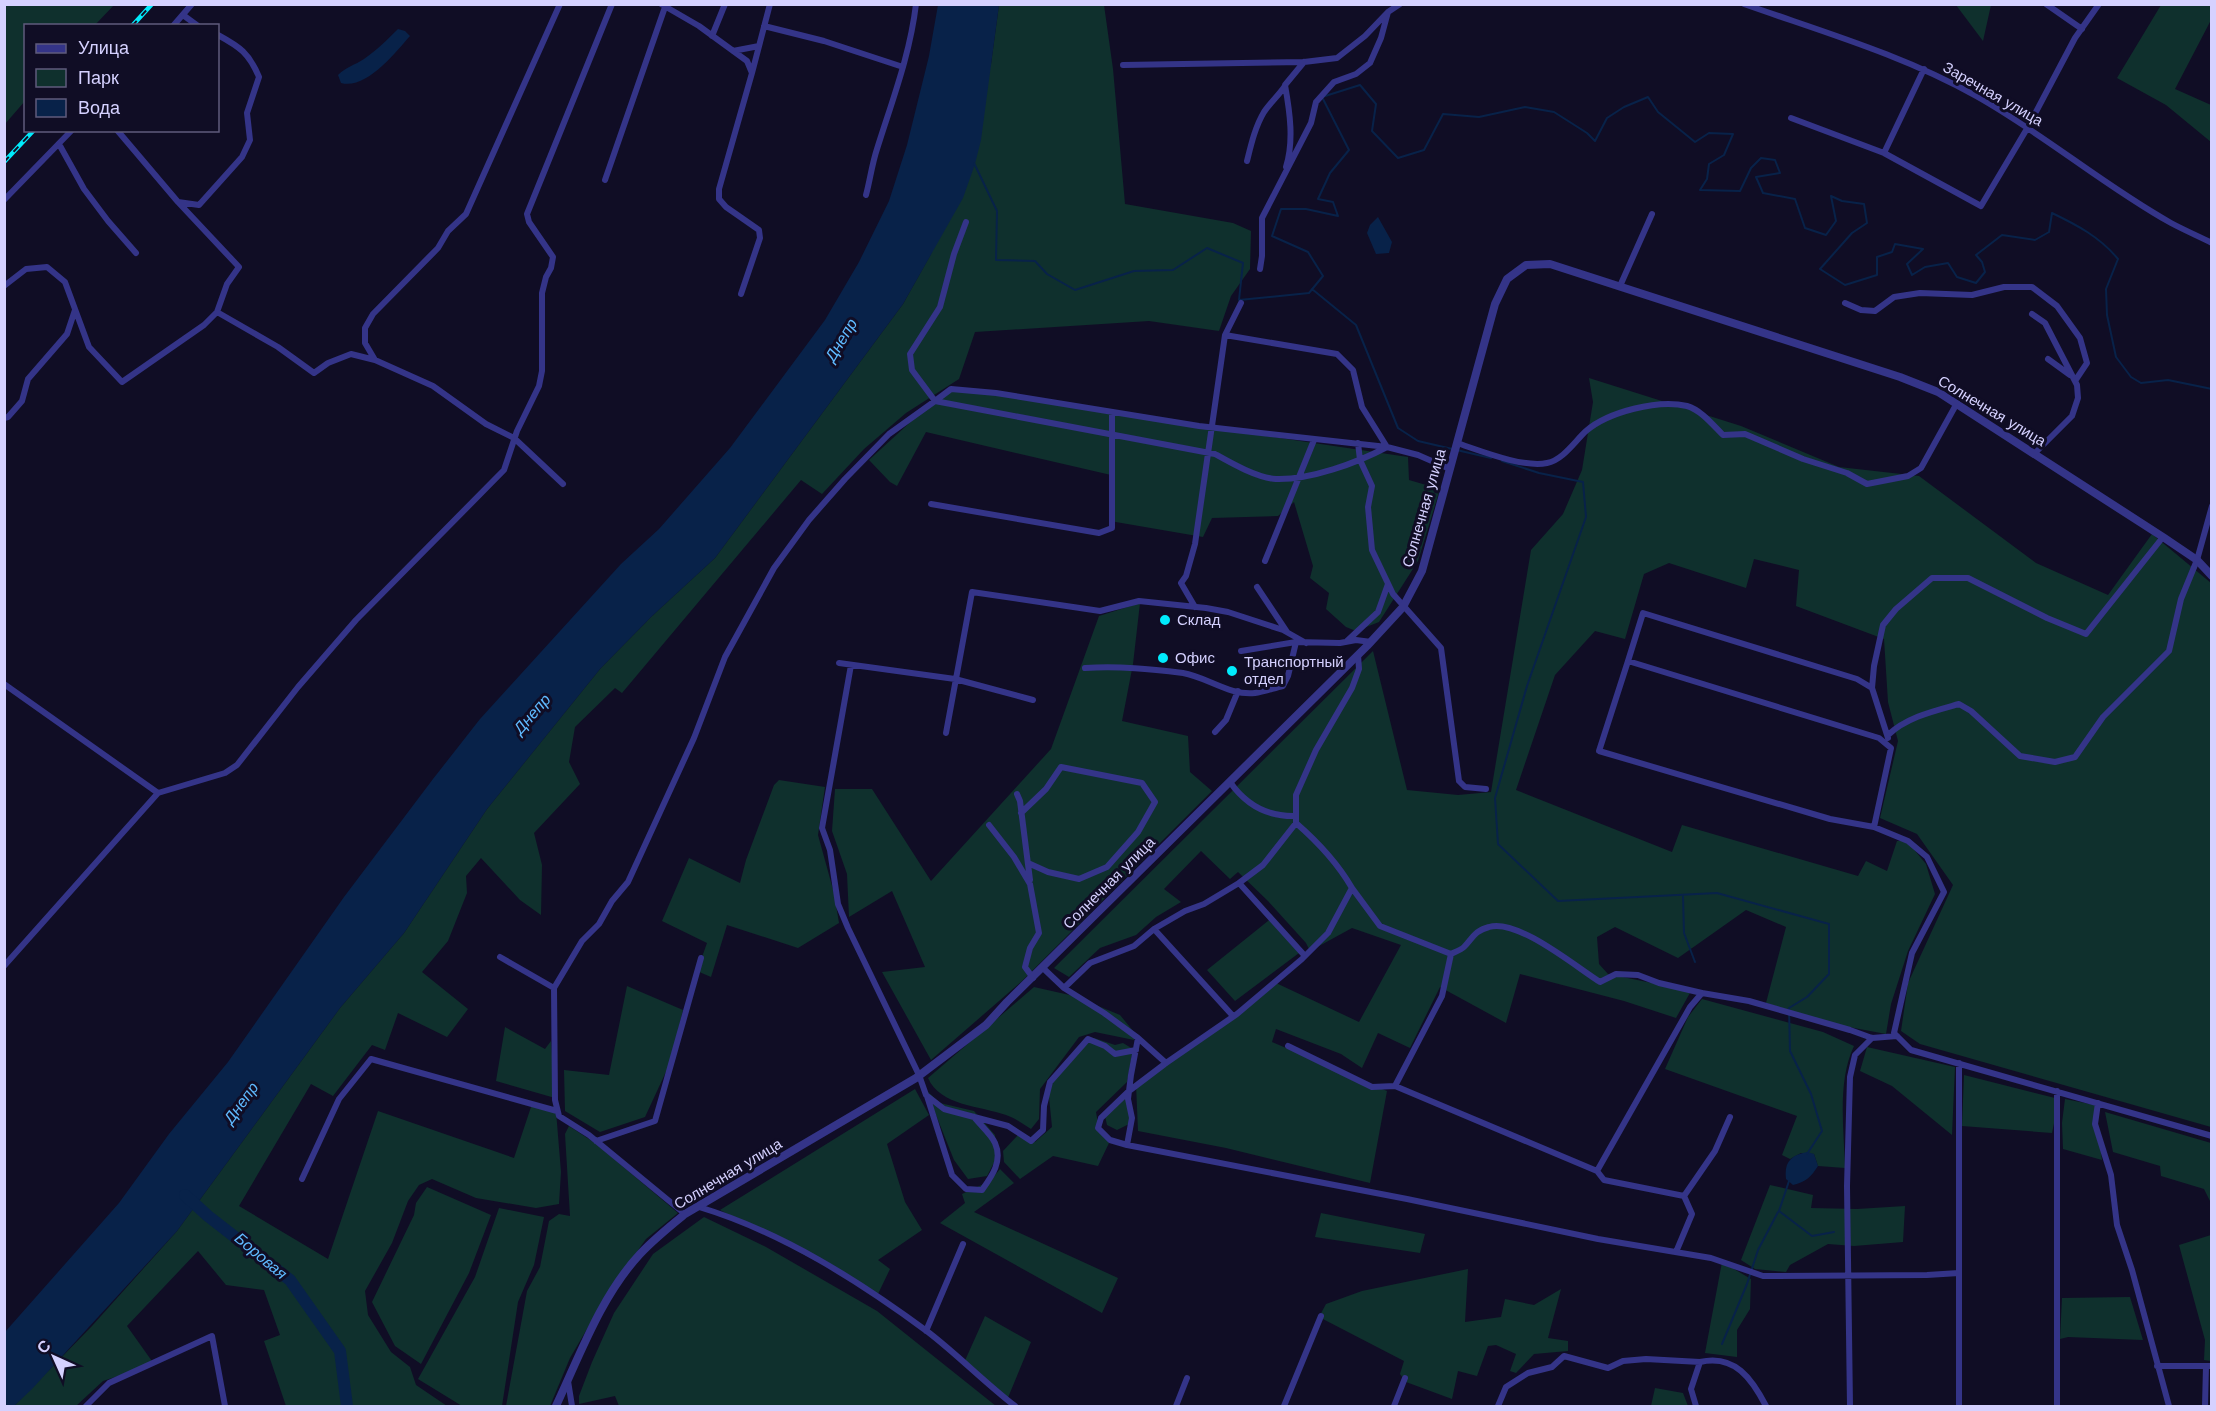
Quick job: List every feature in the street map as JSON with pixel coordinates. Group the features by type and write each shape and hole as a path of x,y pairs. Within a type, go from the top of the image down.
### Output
{"street":[{"path":"175,24 192,4"},
{"path":"375,360 366,343 365,328 373,314 438,248 448,231 466,214 560,4"},
{"path":"4,966 158,793 225,773 237,765 298,687 356,620 504,470 514,438 539,386 542,371 542,293 553,262 553,257 529,222 527,214 612,4"},
{"path":"712,36 725,4"},
{"path":"741,294 760,238 759,230 726,207 719,199 719,189 770,4"},
{"path":"866,195 876,152 903,67 913,28 916,4"},
{"path":"1124,65 1304,62 1337,58 1400,4"},
{"name":"Заречная улица","path":"1744,4 1762,7 1924,69 2028,127 2170,223 2211,243"},
{"path":"2046,4 2082,29"},
{"path":"1791,118 1884,153 1981,206 2028,127 2075,38 2099,4"},
{"path":"605,180 663,6 699,26 747,61 752,73"},
{"path":"1260,268 1262,218 1311,123 1316,102 1334,82 1356,74 1370,63 1382,38 1388,12"},
{"path":"183,15 195,24"},
{"path":"764,26 824,41 903,67"},
{"path":"178,202 199,205 242,157 250,140 247,112 259,77 251,59 238,46 219,36"},
{"path":"733,51 759,46"},
{"path":"1247,161 1258,123 1265,109 1276,100 1304,62"},
{"path":"1884,153 1924,69"},
{"path":"1281,182 1290,153 1290,112 1285,85"},
{"path":"4,200 70,132"},
{"path":"4,286 26,270 46,267 65,282 89,346 122,382 204,325 217,312 227,284 239,267 178,202 119,132"},
{"path":"59,144 84,189 136,253"},
{"path":"1620,286 1652,214"},
{"path":"966,222 954,254 940,308 910,354 912,370 935,401 1215,454 1240,468 1274,479 1318,473 1360,460 1387,447"},
{"name":"Солнечная улица","path":"556,1407 611,1294 638,1256 658,1235 685,1214 919,1075 986,1025 1358,656 1403,607 1422,571 1495,304 1508,279 1526,265 1550,264 1900,376 1938,392 2163,537 2197,560 2211,576"},
{"path":"1845,303 1861,310 1875,311 1894,297 1920,292 1972,295 2004,287 2032,286 2057,306 2080,338 2087,363 2074,379"},
{"path":"1195,607 1181,583 1186,576 1195,544 1225,335 1241,303"},
{"path":"4,418 8,417 22,401 28,379 67,334 76,310"},
{"path":"217,312 278,347 314,373 328,363 351,354 375,360 433,386 486,424 514,438 563,484"},
{"path":"2032,314 2045,323 2074,379 2078,398 2072,416 2035,453"},
{"path":"1225,335 1337,354 1353,370 1362,407 1387,447"},
{"path":"2048,360 2074,379"},
{"path":"685,1214 596,1141 559,1116 555,1100 554,988 582,941 599,924 612,901 628,882 694,738 725,657 774,568 809,520 889,434 951,389 996,393 1213,427 1387,447 1418,455 1450,469"},
{"path":"1457,443 1525,464 1549,463 1568,451 1587,430 1620,412 1665,405 1688,406 1708,419 1723,435 1745,434 1803,459 1847,473 1867,484 1908,476 1921,468 1957,403"},
{"path":"931,504 1099,533 1112,528 1112,412"},
{"path":"1265,561 1314,440"},
{"path":"1358,443 1360,460 1372,486 1368,507 1372,550 1388,584 1403,607 1441,648 1459,781 1465,788 1486,789"},
{"path":"1888,735 1898,726 1927,713 1959,704 1971,711 2020,756 2055,762 2075,757 2103,717 2169,651 2181,599 2197,560 2211,506"},
{"path":"1874,827 1891,748 1872,688 1874,666 1883,625 1896,609 1932,578 1968,578 2047,618 2086,634 2163,537"},
{"path":"1346,642 1378,612 1388,584"},
{"path":"1257,587 1287,633"},
{"path":"946,733 972,592 1100,611 1139,601 1228,612 1287,633 1306,643"},
{"path":"1872,688 1857,679 1643,613 1599,751 1830,819 1874,827 1908,841 1927,857 1944,892 1912,953 1894,1033 1911,1050 2211,1136"},
{"path":"1240,651 1296,642 1371,642"},
{"path":"1085,669 1138,667 1185,674 1238,691 1254,693 1282,686 1288,676 1296,642"},
{"path":"1064,988 1090,963 1134,946 1154,929 1185,911 1204,904 1263,866 1296,820 1296,795 1316,750 1352,688 1359,669 1358,656"},
{"path":"1628,662 1879,738 1891,748"},
{"path":"839,663 956,679 1033,700"},
{"path":"851,665 822,828 830,850 838,904 919,1075 952,1174 966,1189 982,1190 995,1173 997,1156 995,1142 974,1116"},
{"path":"4,684 158,793"},
{"path":"1215,732 1227,720 1238,691"},
{"path":"1021,813 1046,789 1061,767 1142,783 1155,802 1138,832 1107,867 1079,879 1048,872 1028,863"},
{"path":"1230,782 1239,795 1255,807 1296,820 1342,870 1380,927 1451,954 1463,948 1473,934 1491,926 1516,930 1552,948 1575,967 1600,982 1616,974 1638,975 1659,983 1749,1001 1872,1038 1897,1036"},
{"path":"1017,794 1039,933 1030,948 1025,967 1033,978"},
{"path":"989,825 1014,857 1030,884"},
{"path":"1239,883 1305,956"},
{"path":"1352,888 1328,933 1305,956 1233,1016 1129,1091 1101,1118 1098,1128 1110,1140 1127,1145 1407,1199 1598,1239 1711,1258 1763,1276 1849,1277 1959,1273"},
{"path":"1154,929 1233,1016"},
{"path":"1395,1086 1442,996 1451,954"},
{"path":"500,957 554,988"},
{"path":"596,1141 655,1121 701,958"},
{"path":"1043,968 1064,988 1104,1013 1138,1038 1166,1063"},
{"path":"1597,1171 1690,1007 1702,993"},
{"path":"1127,1145 1132,1118 1128,1099 1138,1038"},
{"path":"1850,1407 1847,1174 1850,1077 1855,1055 1872,1038"},
{"path":"926,1095 944,1108 1008,1126 1031,1141 1043,1131 1044,1106 1050,1082 1088,1039 1115,1054 1136,1050"},
{"path":"1288,1047 1372,1087 1395,1086 1597,1171 1604,1180 1684,1196"},
{"path":"302,1179 339,1099 371,1059 557,1111"},
{"path":"1959,1063 1959,1407"},
{"path":"2057,1091 2057,1407"},
{"path":"2098,1103 2095,1124 2111,1175 2117,1225 2132,1270 2169,1407"},
{"path":"1684,1196 1715,1151 1730,1117"},
{"path":"1676,1252 1692,1214 1684,1196"},
{"path":"699,1207 760,1229 868,1288 926,1331 1015,1407"},
{"path":"926,1331 963,1244"},
{"path":"1284,1407 1321,1316"},
{"path":"86,1407 109,1383 212,1336 225,1407"},
{"path":"1498,1407 1506,1387 1528,1373 1552,1367 1564,1356 1608,1368 1623,1361 1646,1359 1700,1362 1711,1360 1737,1367 1757,1389 1766,1407"},
{"path":"1696,1407 1691,1389 1700,1362"},
{"path":"2157,1366 2209,1366 2205,1407"},
{"path":"1176,1407 1187,1378"},
{"path":"1394,1407 1405,1378"},
{"path":"568,1380 572,1407"}],"green space":[{"path":"5,4 114,5 96,24 24,24 24,102 5,124"},
{"path":"999,5 1104,5 1113,69 1125,204 1233,223 1251,231 1250,269 1231,296 1219,331 1149,321 975,332 959,379 906,413 864,449 822,494 801,480 622,693 615,688 575,727 569,762 580,784 534,833 542,865 541,915 520,900 481,858 466,876 467,893 448,941 422,972 468,1009 447,1037 398,1013 385,1050 372,1045 333,1096 311,1084 239,1206 328,1259 378,1111 514,1158 532,1104 556,1111 561,1172 559,1204 536,1208 476,1198 432,1179 419,1185 408,1201 392,1243 365,1291 368,1315 391,1352 410,1367 416,1385 447,1406 286,1406 264,1341 280,1335 264,1290 226,1285 198,1251 127,1326 154,1364 103,1381 76,1406 14,1406 92,1326 177,1231 340,1008 404,933 487,809 600,669 651,617 715,558 903,304 931,254 991,64"},
{"path":"1956,5 1991,5 1983,41"},
{"path":"2161,5 2211,5 2211,20 2175,89 2211,105 2211,142 2166,105 2117,78"},
{"path":"1589,378 1741,426 1839,467 1919,476 2036,563 2108,595 2152,534 2211,583 2211,1127 1920,1044 1901,1031 1908,983 1953,885 1917,834 1880,818 1898,741 1888,702 1884,639 1796,606 1799,570 1754,559 1746,588 1669,563 1644,574 1625,639 1595,631 1555,675 1516,790 1672,852 1682,825 1858,876 1866,861 1887,871 1897,841 1907,841 1926,864 1935,894 1908,951 1891,1004 1886,1034 1833,1024 1766,1003 1786,927 1746,910 1678,958 1615,927 1597,937 1599,964 1608,974 1691,991 1676,1018 1624,1001 1520,974 1506,1023 1440,987 1410,1048 1378,1033 1362,1068 1341,1054 1276,1029 1272,1042 1387,1091 1370,1183 1226,1148 1138,1131 1136,1084 1276,983 1359,1022 1401,945 1352,928 1310,951 1306,943 1268,901 1238,872 1230,879 1201,851 1164,889 1181,902 1156,917 1136,935 1100,948 1069,977 1054,968 1373,651 1407,790 1458,795 1491,792 1531,550 1563,514 1582,470 1593,402"},
{"path":"954,387 1117,414 1408,457 1409,480 1440,489 1418,561 1379,622 1356,631 1346,627 1326,609 1329,593 1310,578 1313,566 1294,502 1278,516 1212,518 1203,537 1110,521 1111,475 926,432 897,486 890,482 869,460 917,416"},
{"path":"1140,603 1133,664 1122,721 1188,736 1190,772 1212,791 1021,982 931,1060 882,972 925,967 892,891 849,917 847,874 832,831 835,789 872,789 931,881 1051,749 1099,616"},
{"path":"779,780 825,787 818,835 834,893 839,923 798,948 727,925 711,977 697,971 707,943 662,921 689,858 740,883 746,860 774,785"},
{"path":"1273,917 1303,950 1235,1001 1207,970"},
{"path":"627,986 683,1010 670,1063 645,1117 600,1132 565,1111 564,1070 609,1075"},
{"path":"1034,987 1074,996 1120,1015 1134,1032 1134,1040 1095,1032 1079,1037 1040,1089 1039,1119 1031,1129 1006,1115 951,1100 934,1087 928,1078"},
{"path":"1702,999 1823,1032 1854,1046 1843,1090 1845,1168 1818,1166 1814,1154 1801,1153 1790,1159 1782,1155 1797,1116 1665,1069 1688,1017"},
{"path":"505,1027 545,1049 551,1041 555,1098 496,1081"},
{"path":"1094,1038 1115,1045 1123,1043 1133,1049 1127,1082 1096,1112 1099,1130 1109,1143 1098,1166 1053,1156 1020,1179 1004,1162 1003,1151 1020,1133 1035,1142 1052,1127 1048,1087 1074,1056"},
{"path":"1867,1047 1955,1067 1952,1135 1892,1086 1860,1071"},
{"path":"1964,1075 2059,1099 2052,1133 1962,1126"},
{"path":"915,1089 929,1115 887,1144 905,1202 922,1230 878,1260 890,1269 878,1294 720,1210"},
{"path":"926,1090 940,1103 974,1111 995,1135 997,1157 987,1176 968,1179 954,1160"},
{"path":"1128,1092 1131,1123 1117,1130 1107,1125 1105,1116"},
{"path":"2065,1099 2095,1105 2102,1160 2063,1149 2062,1123"},
{"path":"2105,1112 2211,1143 2211,1203 2204,1189 2161,1176 2160,1166 2113,1152"},
{"path":"569,1126 595,1143 678,1213 646,1239 611,1288 570,1358 550,1406 506,1406 527,1291 540,1267 549,1221 559,1214 570,1216 565,1134"},
{"path":"1000,1169 1014,1183 974,1212 1118,1278 1102,1313 940,1223 965,1203 962,1194 990,1181"},
{"path":"1770,1185 1813,1195 1811,1208 1857,1209 1905,1206 1903,1242 1854,1246 1828,1244 1790,1265 1786,1272 1755,1269 1741,1260"},
{"path":"427,1187 491,1215 469,1273 421,1364 395,1346 372,1302 414,1215 416,1203"},
{"path":"499,1208 544,1217 534,1265 518,1302 502,1406 462,1406 418,1379 475,1277"},
{"path":"1321,1213 1425,1234 1420,1253 1315,1237"},
{"path":"704,1217 766,1247 877,1311 996,1406 619,1406 615,1396 579,1404 579,1396 592,1362 614,1313 653,1254"},
{"path":"2212,1235 2211,1361 2204,1360 2205,1340 2179,1245"},
{"path":"1722,1262 1751,1279 1750,1309 1737,1330 1737,1357 1705,1353"},
{"path":"1468,1269 1465,1322 1501,1317 1505,1299 1534,1305 1561,1289 1548,1338 1568,1341 1568,1351 1534,1354 1516,1373 1510,1371 1516,1354 1496,1345 1488,1346 1477,1376 1458,1371 1452,1399 1406,1382 1400,1374 1404,1361 1319,1317 1326,1304 1362,1291"},
{"path":"2130,1297 2143,1340 2068,1337 2060,1339 2062,1298"},
{"path":"985,1316 1031,1342 1007,1400 963,1365"},
{"path":"1655,1388 1683,1393 1688,1406 1651,1406"}],"water":[{"name":"Днепр","path":"938,5 999,5 981,140 975,164 963,198 903,304 715,558 651,617 600,669 487,809 404,933 340,1008 177,1231 32,1389 14,1406 5,1406 5,1332 119,1203 169,1134 228,1062 344,897 480,719 621,564 659,529 730,448 825,320 859,262 889,201 907,145 929,56"},
{"path":"398,29 410,36 388,60 370,76 360,81 351,84 341,83 338,75 369,56"},
{"path":"1378,217 1392,242 1389,253 1376,254 1367,233 1370,225"},
{"path":"1807,1152 1814,1154 1818,1166 1808,1178 1793,1185 1786,1179 1786,1168 1793,1157"}],"waterway":[{"path":"974,163 997,211 996,260 1035,261 1047,274 1075,290 1134,271 1173,270 1207,248 1243,263 1239,300 1309,293 1323,276 1308,252 1272,236 1281,209 1306,209 1338,216 1333,202 1318,199 1330,173 1349,150 1322,97 1360,85 1376,104 1372,131 1398,158 1424,150 1443,114 1479,117 1525,107 1554,112 1587,133 1595,141 1607,118 1624,107 1648,97 1658,112 1695,142 1709,133 1733,134 1724,155 1709,164 1707,179 1700,190 1740,191 1751,168 1761,158 1775,160 1780,173 1756,177 1763,193 1795,199 1805,228 1826,235 1836,221 1831,196 1842,201 1864,204 1867,223 1852,233 1820,269 1845,285 1877,275 1877,257 1892,252 1895,244 1923,249 1907,264 1912,275 1925,267 1948,263 1957,277 1976,283 1985,272 1982,262 1976,255 2002,235 2035,240 2049,232 2052,213 2070,222 2096,238 2118,259 2106,289 2107,315 2116,357 2131,377 2141,383 2168,380 2212,389"},
{"path":"1312,289 1356,325 1398,428 1418,441 1491,458"},
{"path":"1502,461 1539,473 1583,482 1586,517 1527,686 1495,798 1498,844 1558,901 1717,893 1829,924 1829,974 1807,997 1789,1008 1790,1051 1811,1094 1822,1131 1807,1154"},
{"path":"1683,896 1684,933 1695,962"},
{"path":"1789,1181 1779,1211 1812,1236 1834,1232"},
{"name":"Боровая","path":"185,1195 208,1216 290,1280 340,1351 347,1406"},
{"path":"1722,1344 1747,1284 1758,1250 1778,1212"}],"railway":[{"path":"134,24 152,4"},
{"path":"4,162 32,132"}],"place":[{"name":"Склад","path":"1165,620"},
{"name":"Офис","path":"1163,658"},
{"name":"Транспортный отдел","path":"1232,671"}]}
